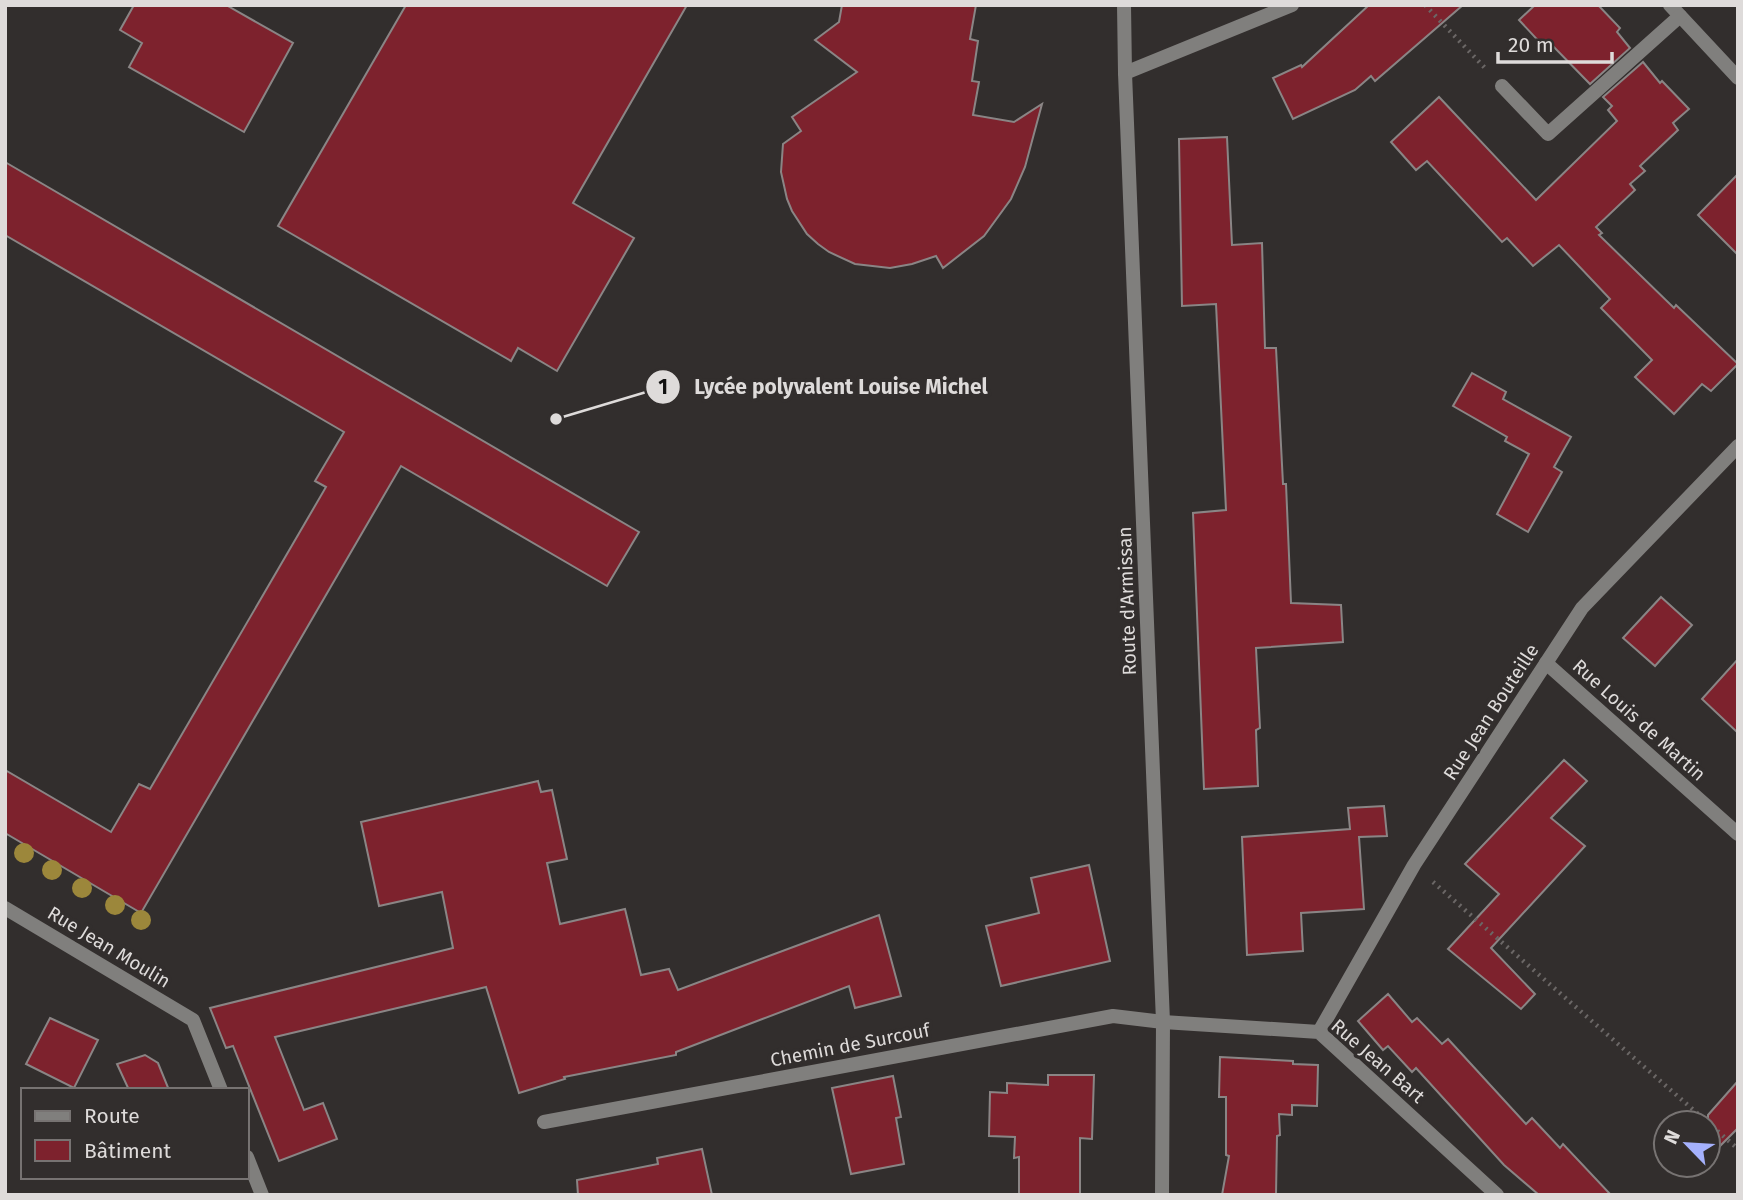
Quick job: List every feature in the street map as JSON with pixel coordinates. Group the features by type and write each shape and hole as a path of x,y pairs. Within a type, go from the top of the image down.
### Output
{"street":[{"name":"Route d'Armissan","path":"1124,5 1163,1022 1163,1195"},
{"path":"1125,73 1292,5"},
{"path":"1670,5 1738,78"},
{"path":"1502,86 1548,134 1681,16"},
{"name":"Rue Jean Bouteille","path":"1319,1032 1414,865 1582,608 1738,446"},
{"name":"Rue Louis de Martin","path":"1546,663 1738,834"},
{"name":"Rue Jean Moulin","path":"5,908 193,1020 219,1088"},
{"name":"Chemin de Surcouf","path":"544,1122 1113,1016 1163,1022"},
{"name":"Rue Jean Bart","path":"1163,1022 1319,1032 1497,1195"},
{"path":"248,1160 262,1195"}],"path":[{"path":"1425,5 1502,86"},
{"path":"1414,865 1738,1149"}],"building":[{"path":"134,5 226,5 293,43 244,132 129,67 142,43 120,30"},
{"path":"406,5 687,5 573,203 634,238 557,371 518,348 511,361 278,226"},
{"path":"842,5 976,5 970,39 978,41 972,81 979,82 973,115 1014,122 1042,104 1025,167 1011,199 984,236 943,268 936,256 890,268 855,264 829,252 807,234 787,199 781,172 783,144 801,131 792,117 857,72 815,40 839,22"},
{"path":"1369,5 1463,5 1375,81 1371,76 1355,90 1293,119 1273,78 1301,65 1302,67"},
{"path":"1535,5 1598,5 1620,28 1617,32 1630,48 1590,84 1551,44 1545,48 1519,20"},
{"path":"1643,62 1660,83 1662,81 1689,109 1673,123 1678,130 1640,166 1645,171 1630,184 1635,190 1596,227 1602,233 1599,235 1674,308 1676,305 1738,364 1711,391 1702,384 1674,414 1635,377 1652,360 1601,308 1610,299 1559,245 1533,266 1507,238 1502,242 1427,161 1416,170 1391,142 1439,97 1536,200 1617,121 1608,110 1612,106 1603,97"},
{"path":"1227,137 1232,245 1262,243 1265,348 1276,348 1291,603 1341,605 1343,642 1256,648 1260,728 1256,730 1258,786 1204,789 1193,513 1226,510 1216,304 1182,306 1179,139"},
{"path":"5,162 639,532 607,586 401,466 141,913 5,833 5,770 111,832 139,784 150,789 326,487 315,481 344,432 5,235"},
{"path":"1738,174 1738,255 1698,215"},
{"path":"1472,373 1506,392 1503,399 1571,437 1554,467 1562,472 1528,532 1497,514 1529,454 1505,441 1507,437 1453,406"},
{"path":"1661,597 1692,625 1655,666 1623,638"},
{"path":"1738,659 1738,733 1702,699"},
{"path":"1564,760 1587,781 1551,818 1585,846 1491,948 1535,994 1521,1009 1448,949 1499,894 1465,864"},
{"path":"538,781 541,792 552,790 567,859 547,863 560,924 625,909 641,975 669,969 678,990 879,915 901,996 855,1008 849,986 676,1052 676,1055 564,1077 565,1079 519,1093 486,987 275,1037 304,1110 323,1103 337,1139 279,1161 233,1046 226,1048 210,1008 453,948 442,892 379,906 361,822"},
{"path":"1384,806 1387,836 1359,837 1364,909 1301,913 1303,951 1247,955 1242,837 1350,829 1348,808"},
{"path":"1089,865 1110,961 1001,986 986,926 1039,913 1031,878"},
{"path":"1388,994 1412,1022 1417,1018 1442,1044 1448,1039 1526,1124 1532,1118 1560,1148 1563,1144 1611,1195 1539,1195 1504,1165 1416,1068 1412,1072 1388,1046 1383,1050 1358,1021"},
{"path":"50,1018 98,1040 74,1088 26,1064"},
{"path":"145,1055 158,1063 168,1088 128,1088 117,1064"},
{"path":"1220,1057 1318,1065 1317,1106 1292,1105 1292,1115 1279,1114 1276,1195 1222,1195 1229,1156 1226,1155 1226,1097 1219,1097"},
{"path":"1048,1075 1094,1075 1092,1139 1080,1138 1080,1195 1019,1195 1019,1157 1014,1158 1015,1137 989,1136 990,1092 1007,1093 1007,1083 1048,1085"},
{"path":"893,1076 901,1117 896,1118 904,1164 851,1174 832,1088"},
{"path":"1738,1081 1738,1128 1722,1144 1722,1109 1713,1109"},
{"path":"702,1149 712,1195 578,1195 577,1180 658,1164 657,1158"}],"place":[{"name":"Lycée polyvalent Louise Michel","path":"556,419"}]}
